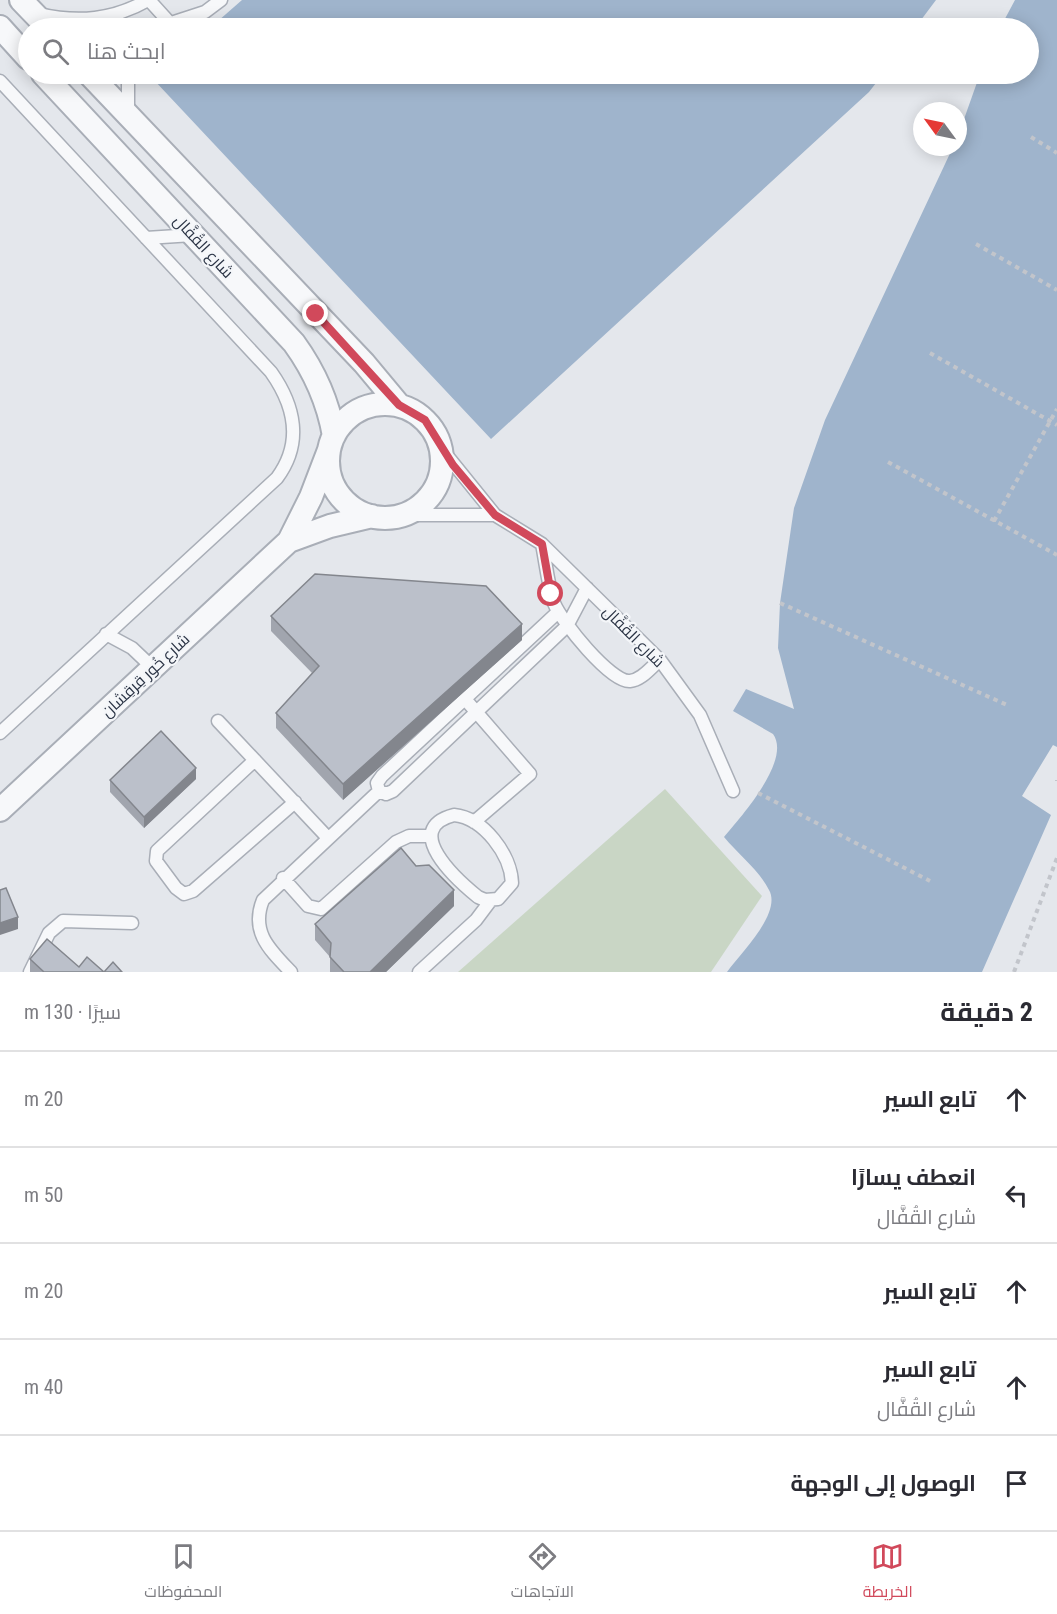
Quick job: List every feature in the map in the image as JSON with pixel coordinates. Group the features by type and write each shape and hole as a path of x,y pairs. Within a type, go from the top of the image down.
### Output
{"street":[{"path":"0,27 18,47"},
{"name":"شارع القُفَّال","path":"52,84 294,343 306,359 324,396 331,443"},
{"path":"99,84 364,363 399,405 425,420 435,432 440,447 440,476 434,489 414,509 401,515 372,516 347,503 337,492 331,479 331,443 354,413 383,404 399,405"},
{"name":"شارع خُور قِرقِشان","path":"0,810 289,541 311,497 331,443"},
{"name":"شارع خُور قِرقِشان","path":"289,541 330,526 372,516"}],"lane":[{"path":"99,18 132,9 148,0 165,18"},
{"path":"183,18 205,12 221,0"},
{"path":"34,14 60,18"},
{"path":"0,81 271,372 286,398 294,423 289,458 277,478 0,733"},
{"path":"128,84 129,116"},
{"path":"146,238 194,235"},
{"name":"شارع القُفَّال","path":"440,447 495,515 542,544 660,660 700,715 733,791"},
{"path":"401,515 495,515"},
{"path":"542,544 551,594 558,612 567,626 620,679 638,679 660,660"},
{"path":"379,791 386,794 393,791 567,626 587,588"},
{"path":"291,972 265,944 257,918 263,900 283,878 379,791 379,779 558,612"},
{"path":"106,634 132,648 153,668"},
{"path":"465,699 530,774 474,822"},
{"path":"218,722 328,838"},
{"path":"255,760 157,851 156,861 176,888 184,894 193,891 295,802"},
{"path":"462,816 474,822 497,846 511,875 509,890 491,900 485,900 472,892 437,856 431,836 439,822 446,817 462,816"},
{"path":"283,878 308,906 321,909 396,842 409,836 431,836"},
{"path":"418,972 476,920 491,900"},
{"path":"30,972 49,933 57,924 69,920 132,923"}],"path":[{"path":"1031,137 1057,153"},
{"path":"976,244 1057,290"},
{"path":"930,353 1057,425"},
{"path":"994,521 1057,409"},
{"path":"888,462 1057,555"},
{"path":"780,603 1007,705"},
{"path":"758,793 930,881"},
{"path":"1014,972 1057,858"}],"green space":[{"path":"665,789 762,896 711,972 458,972"}],"water":[{"path":"242,0 936,0 922,18 221,18"},
{"path":"1015,0 1057,0 1057,747 1053,745 1022,796 1051,815 982,972 727,972 765,921 772,899 760,876 724,837 762,788 776,758 777,745 773,734 733,711 746,689 794,709 778,648 780,603 794,508 825,420 949,156 967,156 967,111 976,84 1039,84 1039,18 1005,18"},
{"path":"158,84 875,84 869,92 491,439"}],"building":[{"path":"315,574 486,586 522,624 343,784 276,713 319,666 271,616"},
{"path":"161,731 196,768 144,817 110,780"},
{"path":"401,848 416,866 429,865 454,890 370,972 344,972 330,957 331,943 315,924"},
{"path":"6,888 18,917 0,923 0,890"},
{"path":"47,939 79,967 87,957 104,972 44,972 30,959"},
{"path":"113,962 122,972 104,972"}],"route":[{"path":"316,314 364,363 399,405 425,420 435,432 440,447 453,465 495,515 542,544 551,594"}]}
